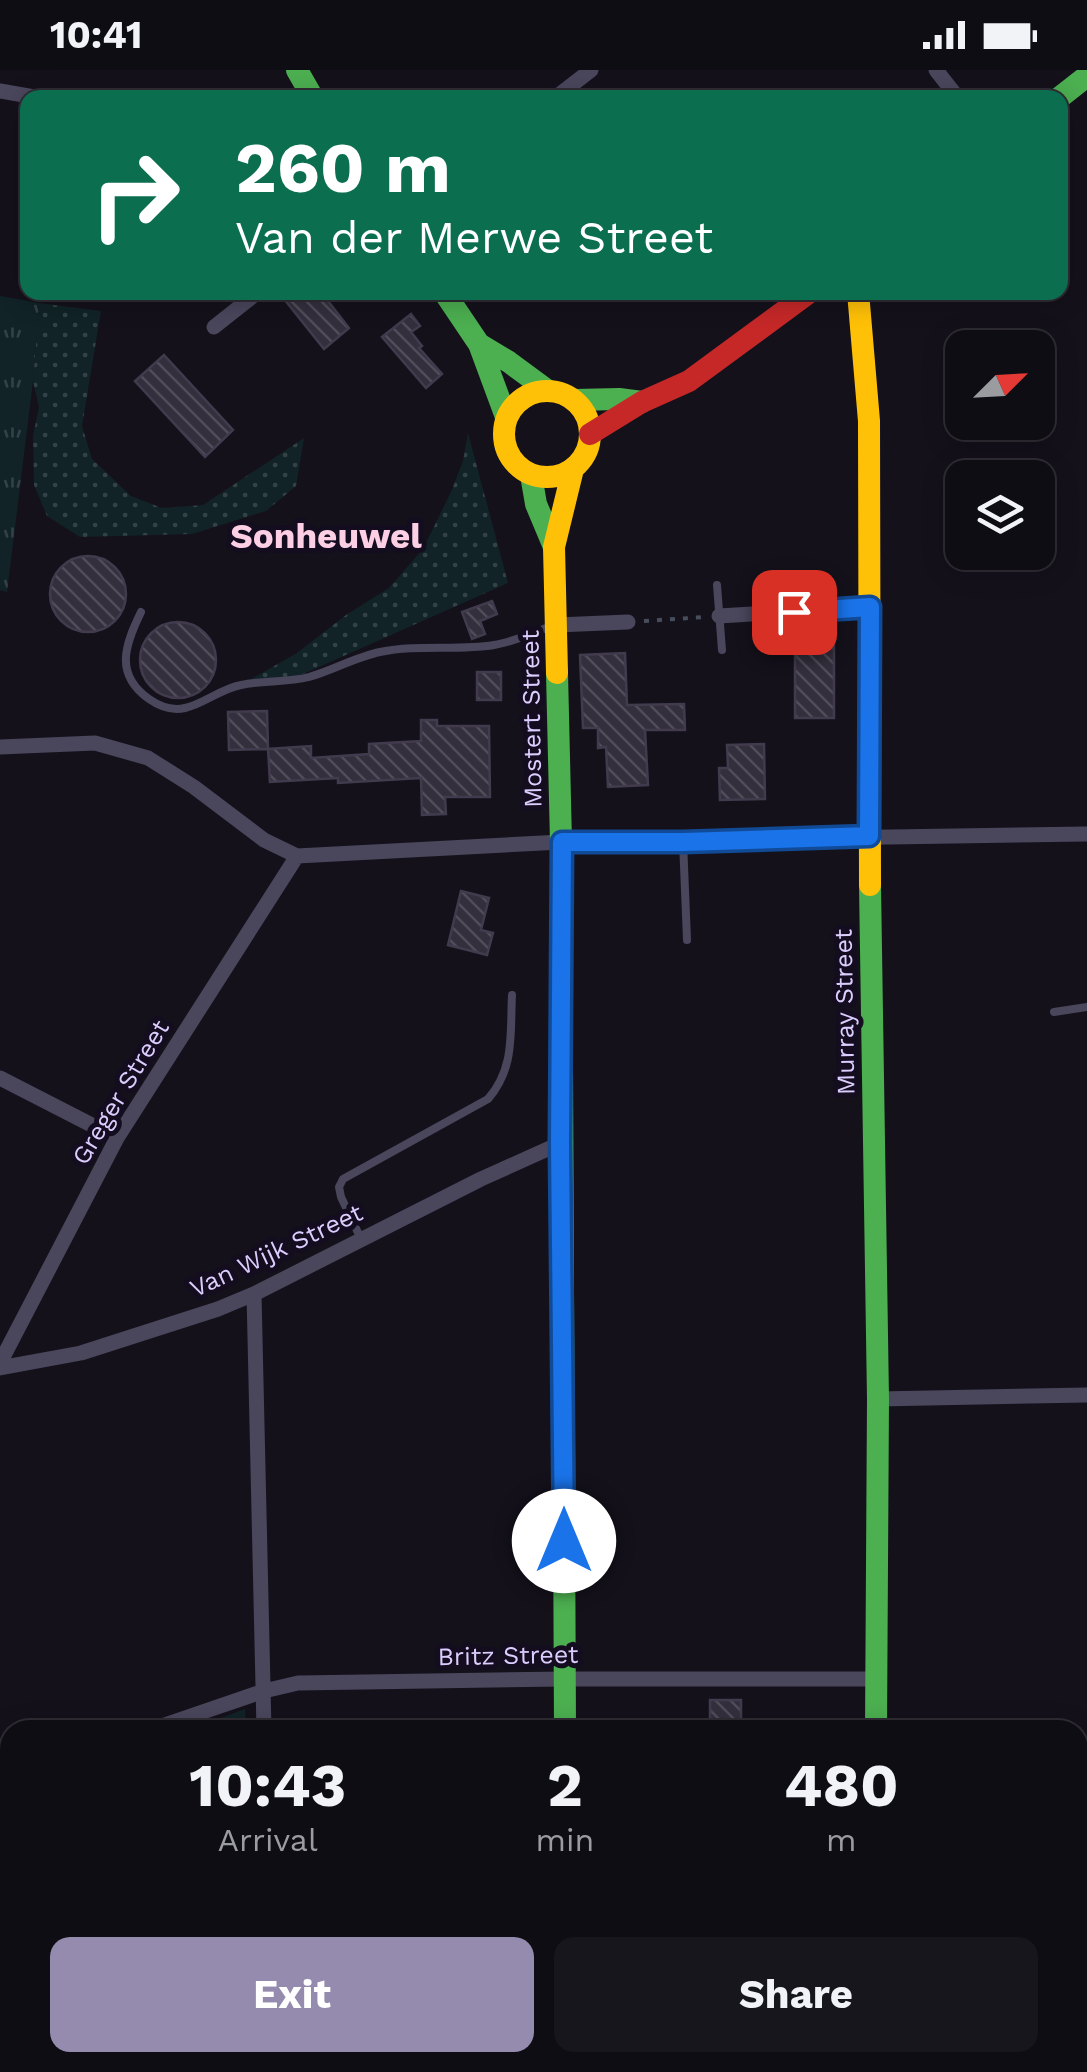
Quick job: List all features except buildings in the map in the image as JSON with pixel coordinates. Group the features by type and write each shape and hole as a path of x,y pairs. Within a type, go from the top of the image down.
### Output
{"street":[{"path":"565,90 591,70"},
{"path":"936,70 952,90"},
{"path":"214,327 248,300"},
{"path":"449,300 479,344 506,417"},
{"path":"590,434 642,402 689,381 799,300"},
{"name":"Murray Street","path":"859,300 869,421 869,836 878,1399 876,1720"},
{"path":"479,344 548,390 575,400 586,415 588,449 573,469 549,478 531,475 517,466 506,451 503,434 506,417 514,406 530,394 548,390"},
{"path":"575,400 642,402"},
{"name":"Mostert Street","path":"565,1720 562,842 554,547 573,469"},
{"name":"Mostert Street","path":"531,475 536,504 554,547"},
{"path":"719,616 870,607"},
{"path":"556,625 628,622"},
{"path":"0,747 95,743 148,758 264,840 297,856 562,842 1087,834"},
{"name":"Greger Street","path":"0,1365 117,1138 297,856"},
{"path":"0,1078 117,1138"},
{"name":"Van Wijk Street","path":"0,1365 80,1352 218,1309 560,1143"},
{"path":"254,1294 264,1720"},
{"path":"878,1399 1087,1395"},
{"name":"Britz Street","path":"179,1720 298,1683 874,1679"}],"lane":[{"path":"717,585 722,650"},
{"path":"141,612 126,652 127,674 143,695 174,709 192,706 240,685 310,677 377,652 410,647 496,645 556,625"},
{"path":"683,842 687,940"},
{"path":"361,1239 341,1197 339,1187 343,1179 488,1099 501,1085 510,1058 512,995"},
{"path":"1054,1012 1087,1006"}],"path":[{"path":"628,622 719,616"}],"green space":[{"path":"0,296 39,303 7,592 0,590"},
{"path":"39,303 101,311 82,426 92,459 131,496 162,508 203,505 304,438 296,486 266,511 192,534 80,537 47,516 34,485 33,436 39,407 33,381"},
{"path":"468,433 508,583 285,682 241,685 297,653 389,588 423,549 451,492"},
{"path":"245,1709 246,1720 215,1720"}],"traffic: fast":[{"path":"297,70 308,90"},
{"path":"1068,91 1087,76"},
{"path":"449,300 479,344 506,417"},
{"path":"479,344 547,390"},
{"path":"575,400 642,402"},
{"path":"531,475 536,504 554,547"},
{"path":"557,673 565,1720"},
{"path":"870,885 878,1399 876,1720"}],"traffic: slow":[{"path":"859,300 869,421 870,885"},
{"path":"547,391 571,398 583,410 590,434 583,458 571,470 547,477 523,470 511,458 504,434 511,410 523,398 547,391"},
{"path":"557,673 554,547 573,469"}],"traffic: jam":[{"path":"590,434 642,402 689,381 799,300"}],"district":[{"name":"Sonheuwel","path":"326,536"}],"route":[{"path":"564,1541 562,842 869,836 870,607 794,612"}]}
